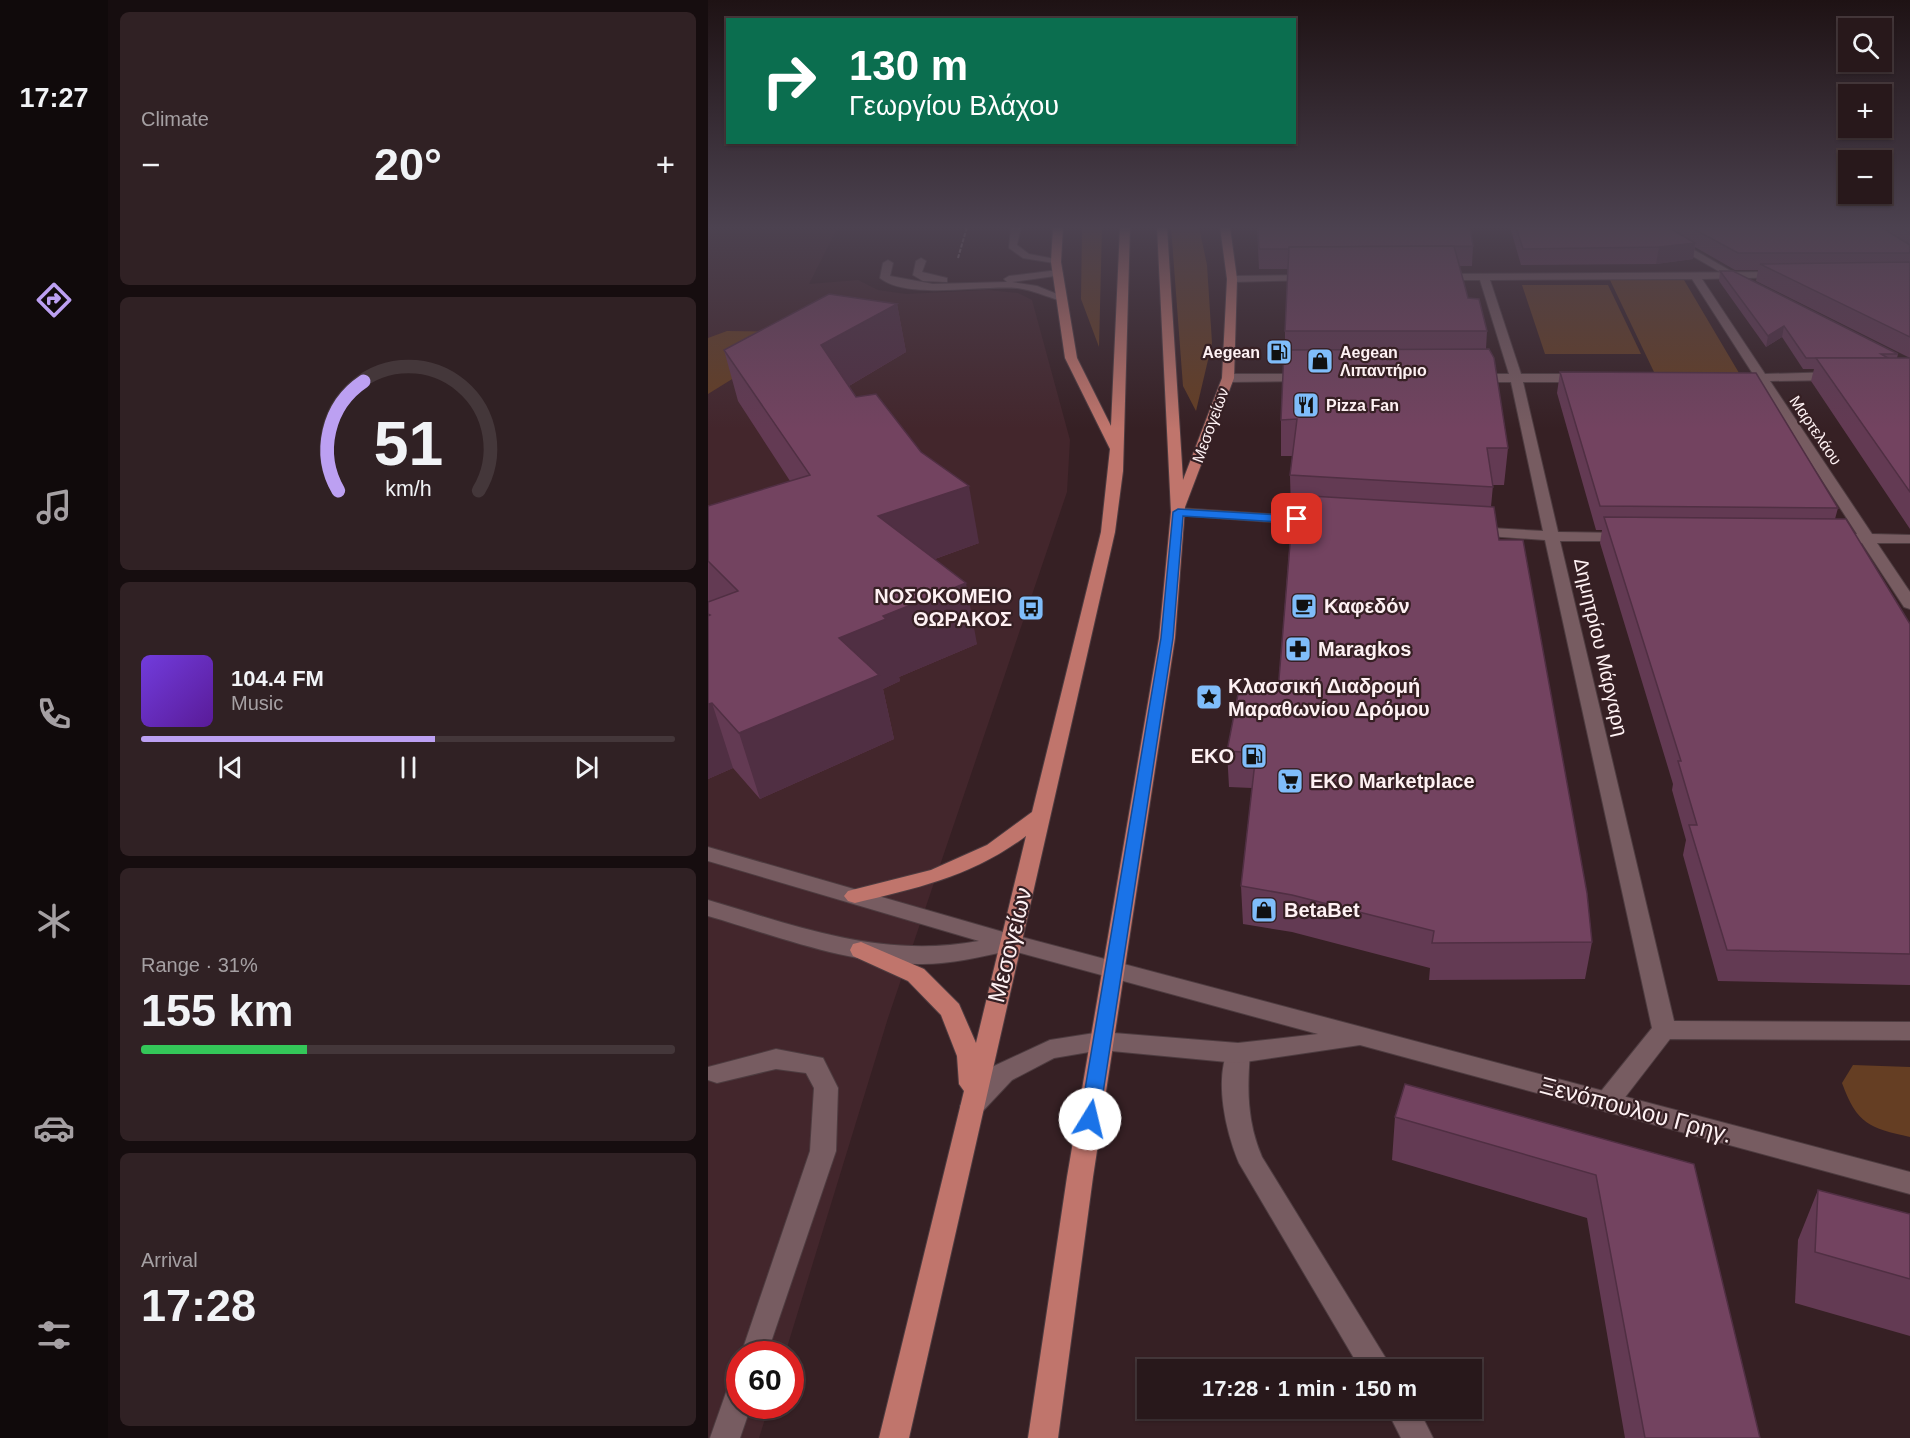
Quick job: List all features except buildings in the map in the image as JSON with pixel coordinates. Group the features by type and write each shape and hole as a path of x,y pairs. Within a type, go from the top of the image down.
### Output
{"main road":[{"path":"1061,294 1071,358 1117,450"},
{"name":"Μεσογείων","path":"894,1438 1108,532 1117,450 1123,294"},
{"name":"Μεσογείων","path":"1043,1438 1112,970 1167,638 1178,512 1166,294"},
{"name":"Μεσογείων","path":"1178,512 1228,378 1231,294"},
{"path":"855,896 937,876 994,850 1040,817"},
{"path":"861,950 916,975 951,1010 969,1056 972,1107"}],"street":[{"path":"1049,294 1062,298"},
{"name":"Δημητρίου Μάργαρη","path":"1489,294 1516,378 1664,1030"},
{"name":"Μαρτελάου","path":"1707,294 1910,604"},
{"path":"1725,378 1852,376"},
{"path":"1228,378 1321,378"},
{"path":"1459,378 1598,378"},
{"path":"1178,512 1332,522"},
{"path":"1460,530 1553,536 1635,537"},
{"path":"1821,538 1910,539"},
{"name":"Ξενόπουλου Γρηγ.","path":"708,854 1112,970 1910,1183"},
{"path":"708,908 861,950 920,956 966,952 1010,942"},
{"path":"1606,1102 1664,1030 1910,1030"},
{"name":"Ξενόπουλου Γρηγ.","path":"972,1107 1004,1073 1050,1048 1101,1041 1238,1053 1362,1038"},
{"path":"1238,1053 1234,1106 1239,1134 1252,1163 1371,1359"},
{"path":"717,1073 776,1059 814,1065 825,1088 823,1151 757,1341"},
{"path":"725,1438 732,1419"},
{"path":"1407,1419 1418,1438"}],"shaded area":[{"path":"708,294 1020,294 1032,300 1070,440 1067,492 888,1018 789,1341 726,1341 726,1419 765,1419 759,1438 708,1438"},
{"path":"1081,294 1100,294 1099,347"},
{"path":"1176,294 1209,294 1212,343 1196,411 1183,386"},
{"path":"1525,294 1612,294 1641,354 1545,354"},
{"path":"1617,294 1692,294 1739,373 1654,372"},
{"path":"727,331 808,332 708,394 708,338"},
{"path":"1853,1065 1910,1067 1910,1137 1874,1127 1859,1116 1842,1083"}],"place":[{"name":"Aegean","path":"1279,352"},
{"name":"Aegean Λιπαντήριο","path":"1320,361"},
{"name":"Pizza Fan","path":"1306,405"},
{"name":"Καφεδόν","path":"1304,606"},
{"name":"ΝΟΣΟΚΟΜΕΙΟ ΘΩΡΑΚΟΣ","path":"1031,608"},
{"name":"Maragkos","path":"1298,649"},
{"name":"Κλασσική Διαδρομή Μαραθωνίου Δρόμου","path":"1209,697"},
{"name":"EKO","path":"1254,756"},
{"name":"EKO Marketplace","path":"1290,781"},
{"name":"BetaBet","path":"1264,910"}],"route":[{"path":"1090,1119 1112,970 1167,638 1178,512 1297,519"}]}
